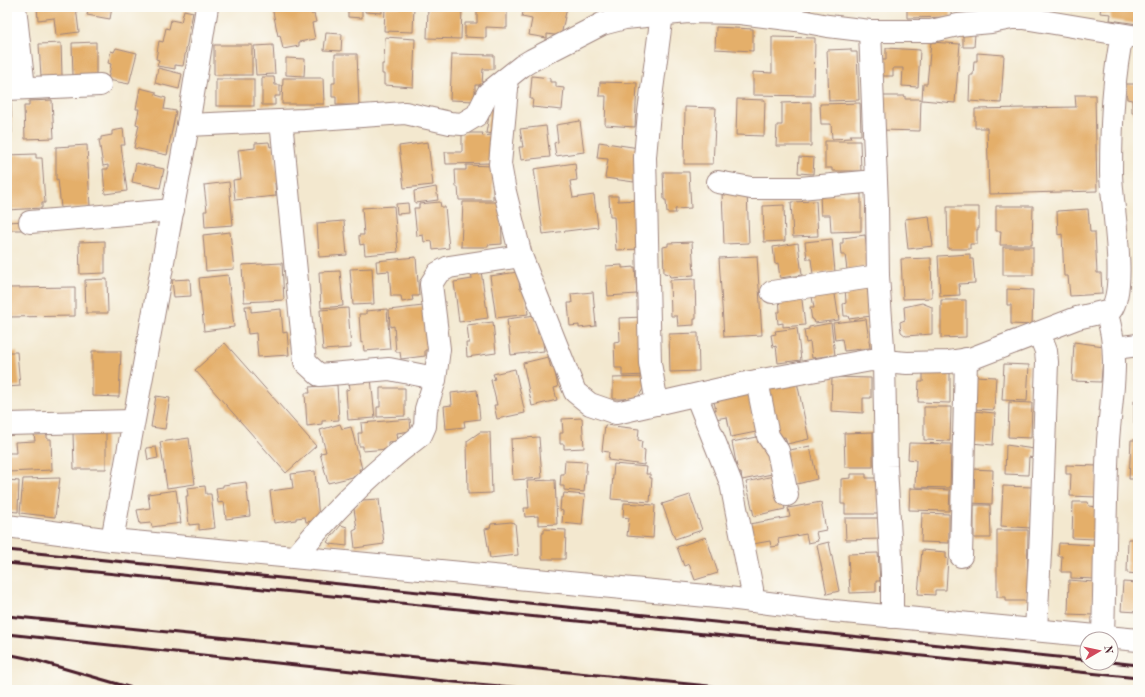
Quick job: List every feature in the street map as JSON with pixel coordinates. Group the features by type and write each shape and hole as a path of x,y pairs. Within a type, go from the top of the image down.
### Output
{"street":[{"path":"15,7 16,88 100,85"},
{"path":"112,540 173,210 207,7"},
{"path":"188,125 281,121 405,112 450,124 462,124 471,120 477,114 488,93 522,66 590,29 612,14 662,14 688,12 740,13 796,20 828,26 870,30 931,31 998,14 1012,18 1024,18 1130,36 1117,60 1111,173 1118,282 1116,304 1111,310 1106,312 1077,318 991,352 966,359 949,362 907,363 871,360 757,381 616,413 590,404 575,392 521,256 505,192 500,164 507,89 505,80"},
{"path":"657,404 650,363 650,268 645,157 649,112 662,14"},
{"path":"870,30 878,276 884,361 886,466 892,574 892,617"},
{"path":"281,121 305,362 319,375 389,369 435,378"},
{"path":"718,182 751,188 800,188 875,182"},
{"path":"30,222 173,210"},
{"path":"296,556 335,511 365,480 421,435 425,426 426,409 435,378 438,349 431,284 438,273 449,267 521,256"},
{"path":"772,292 878,276"},
{"path":"1103,631 1108,441 1115,370 1115,348 1112,327 1106,312"},
{"path":"1036,630 1048,362 1046,351 1039,333"},
{"path":"1115,348 1138,345"},
{"path":"961,556 966,359"},
{"path":"757,381 768,436 778,451 787,495"},
{"path":"696,395 731,484 752,589 752,601"},
{"path":"7,424 133,421"},
{"path":"7,526 112,540 296,556 752,601 892,617 1079,633"},
{"path":"1119,637 1138,640"}],"building":[{"path":"37,7 76,7 79,32 56,35 54,18 38,20"},
{"path":"89,7 112,7 110,19 87,15"},
{"path":"272,7 310,7 311,14 314,14 316,22 312,23 315,39 299,42 299,46 283,49 280,35 278,36"},
{"path":"348,7 362,7 362,18 348,17"},
{"path":"365,7 382,7 382,13 365,12"},
{"path":"385,7 414,7 413,32 384,31"},
{"path":"428,7 462,7 461,39 427,38"},
{"path":"477,7 507,7 507,28 486,27 486,38 465,37 465,23 477,23"},
{"path":"524,7 567,7 561,36 547,34 547,38 529,35 532,19 522,17"},
{"path":"792,7 811,7 810,11"},
{"path":"907,7 951,7 951,17 907,18"},
{"path":"988,7 988,10 959,8"},
{"path":"1101,7 1138,7 1138,24 1110,20 1111,14 1100,13"},
{"path":"184,10 193,12 183,66 175,65 175,69 157,66 159,60 156,59 159,41 163,42 166,28 169,29 171,20 181,22"},
{"path":"7,25 13,73 7,74"},
{"path":"716,27 753,29 753,51 715,49"},
{"path":"326,33 342,34 341,51 324,50"},
{"path":"963,34 975,34 974,47 963,47"},
{"path":"385,37 415,39 413,87 384,85 382,64 384,64"},
{"path":"772,37 815,38 814,96 753,95 753,72 772,73"},
{"path":"96,42 96,76 73,76 72,43"},
{"path":"931,42 960,44 955,103 922,100 923,84 927,84"},
{"path":"61,43 62,76 41,77 39,44"},
{"path":"214,45 252,45 252,75 214,75"},
{"path":"273,45 275,74 256,75 254,46"},
{"path":"116,48 137,53 129,84 108,80 111,64 108,63 111,51 114,52"},
{"path":"886,48 920,50 918,87 902,86 903,68 893,68 893,76 882,76 882,60 886,60"},
{"path":"851,49 851,52 857,52 859,100 829,101 827,50"},
{"path":"977,53 1004,55 1001,103 969,101 970,75 973,75 974,61 977,61"},
{"path":"335,54 357,54 359,105 336,105 336,97 332,97 332,83 335,83"},
{"path":"452,54 494,55 494,69 483,69 482,85 475,85 475,101 450,100"},
{"path":"286,58 305,59 304,76 286,75"},
{"path":"158,68 182,74 179,89 155,83"},
{"path":"532,76 550,78 550,82 556,82 556,87 564,88 562,110 532,107 533,99 530,99"},
{"path":"262,77 274,77 275,85 280,85 280,96 275,96 275,105 262,105"},
{"path":"283,78 323,78 324,104 282,104"},
{"path":"216,79 254,79 254,106 216,106"},
{"path":"600,82 637,83 635,127 605,125 606,96 599,96"},
{"path":"1126,84 1138,84 1138,113 1132,113 1132,100 1127,99"},
{"path":"140,88 156,92 156,95 166,98 164,109 176,111 167,155 134,148 139,125 136,124 139,109 136,109"},
{"path":"1075,95 1095,95 1097,191 989,194 987,128 975,128 975,109 1076,107"},
{"path":"883,96 905,96 905,99 921,99 920,131 882,130"},
{"path":"492,99 500,101 494,134 486,133"},
{"path":"737,99 765,100 764,136 736,135"},
{"path":"52,100 54,138 25,139 24,106 29,106 29,101"},
{"path":"7,102 11,102 12,133 7,133"},
{"path":"811,102 811,146 776,146 777,125 782,125 782,103"},
{"path":"860,103 861,135 850,135 851,138 832,139 831,124 821,124 820,104"},
{"path":"685,107 716,108 713,164 684,164"},
{"path":"580,121 584,152 556,156 554,143 558,142 556,125"},
{"path":"546,126 550,157 521,160 519,147 523,147 520,129"},
{"path":"123,129 125,145 121,145 127,191 105,194 103,169 108,169 108,165 103,166 99,140 101,140 101,137 112,135 112,131"},
{"path":"462,133 483,133 482,136 492,135 493,163 446,164 445,152 462,152"},
{"path":"825,141 860,141 861,171 832,171 832,168 825,168"},
{"path":"269,142 270,147 274,146 278,182 275,183 276,196 235,200 233,180 241,179 238,150 255,148 255,143"},
{"path":"428,142 433,185 404,188 399,146"},
{"path":"599,142 639,148 634,182 605,178 608,159 597,158"},
{"path":"87,145 90,207 61,208 58,179 56,180 56,147"},
{"path":"36,154 36,158 42,158 45,203 42,203 42,208 7,210 7,155"},
{"path":"799,157 814,158 813,174 798,173"},
{"path":"136,163 164,169 160,188 132,182"},
{"path":"575,163 577,180 570,181 573,198 594,195 598,227 543,234 534,169"},
{"path":"466,165 493,166 493,200 459,200 458,187 456,187 455,170 466,170"},
{"path":"663,172 689,172 691,208 675,209 676,213 667,213 666,200 664,200"},
{"path":"229,182 233,225 205,227 204,211 207,211 204,185"},
{"path":"436,187 438,200 415,203 414,191"},
{"path":"722,192 747,192 749,243 724,244"},
{"path":"861,194 861,231 831,232 830,215 821,215 820,195"},
{"path":"609,196 618,196 618,201 638,200 640,249 616,250 614,217 610,217"},
{"path":"816,201 818,236 793,237 791,202"},
{"path":"440,202 441,207 445,207 449,248 433,250 432,241 424,242 423,235 417,236 414,208 419,208 419,204"},
{"path":"463,202 501,202 502,244 488,245 488,247 461,247"},
{"path":"408,203 409,213 397,214 396,204"},
{"path":"784,205 785,241 764,242 763,206"},
{"path":"394,206 398,252 365,255 364,244 360,245 359,238 359,235 364,235 362,208"},
{"path":"996,206 1033,206 1032,245 1000,245 1001,231 996,231"},
{"path":"947,207 979,207 977,244 970,244 970,249 948,249"},
{"path":"1088,209 1090,232 1095,232 1097,273 1101,273 1102,294 1070,296 1068,276 1064,276 1062,234 1058,235 1057,211"},
{"path":"929,216 933,246 908,249 905,219"},
{"path":"24,221 24,230 7,230 7,222"},
{"path":"344,221 347,255 319,257 317,223"},
{"path":"230,232 234,269 206,271 203,235"},
{"path":"865,235 869,267 847,270 845,255 841,255 840,243 843,243 843,238"},
{"path":"832,239 835,272 813,274 811,259 807,259 805,242"},
{"path":"105,241 105,273 80,274 79,242"},
{"path":"692,242 694,275 670,277 669,274 664,273 663,247 668,246 668,243"},
{"path":"798,243 802,275 780,278 778,263 775,264 773,247"},
{"path":"1003,247 1033,247 1033,275 1003,275"},
{"path":"970,254 970,259 973,259 975,283 959,284 960,295 940,296 938,256"},
{"path":"757,256 762,335 724,337 719,258"},
{"path":"416,257 419,296 412,296 413,300 402,302 401,296 391,296 389,271 377,272 376,261"},
{"path":"931,258 932,298 903,299 901,259"},
{"path":"282,263 284,300 244,302 242,265"},
{"path":"622,265 622,268 635,267 637,294 608,296 606,266"},
{"path":"372,268 374,304 353,305 350,269"},
{"path":"340,271 343,306 321,308 319,272"},
{"path":"481,271 488,318 459,322 454,282 472,279 471,272"},
{"path":"518,272 520,289 525,288 528,314 496,318 490,276"},
{"path":"228,275 234,327 204,331 199,278"},
{"path":"107,279 108,313 86,313 85,280"},
{"path":"190,279 191,296 174,297 172,280"},
{"path":"695,279 696,319 694,319 694,325 678,326 677,316 671,316 670,280"},
{"path":"867,285 871,316 849,319 848,316 844,316 843,304 846,303 845,287"},
{"path":"75,287 75,316 9,317 9,288"},
{"path":"834,288 839,320 815,323 814,320 812,320 810,308 814,308 811,291"},
{"path":"1007,289 1033,290 1032,325 1011,324 1011,305 1007,305"},
{"path":"593,292 596,326 579,328 579,325 570,326 568,303 572,303 571,294"},
{"path":"801,292 805,325 783,327 783,323 778,324 777,312 780,312 779,295"},
{"path":"941,300 966,300 966,337 941,338"},
{"path":"922,303 932,307 932,334 906,336 901,332 900,322 905,320 904,307"},
{"path":"245,306 251,306 251,312 281,309 283,333 287,332 289,355 258,357 256,333 248,334"},
{"path":"423,306 428,350 425,350 425,356 401,359 400,352 396,352 394,326 390,327 389,310"},
{"path":"348,308 351,348 323,350 320,310"},
{"path":"387,309 390,349 364,351 363,342 361,343 359,314 366,314 366,311"},
{"path":"535,315 538,334 542,334 544,351 511,355 507,319"},
{"path":"644,317 647,375 622,376 622,368 615,368 614,342 620,341 619,318"},
{"path":"866,319 870,348 844,351 842,339 835,340 833,323"},
{"path":"493,322 496,353 467,357 466,343 469,343 467,325"},
{"path":"831,323 835,355 812,358 810,342 806,343 804,330 809,329 809,327"},
{"path":"797,328 801,360 778,363 776,346 773,347 771,335 776,334 775,331"},
{"path":"698,333 699,371 670,372 669,334"},
{"path":"1074,342 1104,346 1101,382 1072,381"},
{"path":"225,343 316,446 286,473 195,370"},
{"path":"92,351 121,351 119,397 92,396"},
{"path":"7,352 17,352 20,386 7,387"},
{"path":"548,357 551,368 554,368 558,387 554,388 557,400 532,406 523,363"},
{"path":"1004,364 1029,365 1027,401 1002,400"},
{"path":"515,369 525,413 497,419 494,405 497,405 491,380 495,379 493,374"},
{"path":"923,373 950,373 950,403 918,402 919,382 923,382"},
{"path":"974,376 996,377 994,410 973,409"},
{"path":"646,377 646,384 637,399 613,399 613,378"},
{"path":"832,377 871,378 871,398 863,398 863,413 831,411"},
{"path":"371,378 375,418 348,420 346,390 350,389 349,381"},
{"path":"797,382 809,439 787,444 785,437 776,439 767,388"},
{"path":"337,385 339,420 322,421 322,424 307,426 305,393 310,393 309,387"},
{"path":"380,388 405,388 405,416 377,417 377,407 380,407"},
{"path":"477,390 480,419 464,421 465,427 446,429 444,406 452,405 451,393"},
{"path":"748,391 756,432 731,437 727,417 715,419 713,410 716,410 713,398"},
{"path":"156,396 170,398 165,429 151,427"},
{"path":"1134,401 1138,401 1138,425 1134,423"},
{"path":"1009,402 1032,403 1031,438 1008,437"},
{"path":"924,407 951,407 950,441 924,440"},
{"path":"973,411 995,413 993,445 971,443"},
{"path":"582,418 584,448 564,449 564,444 560,444 560,433 563,433 562,419"},
{"path":"410,419 411,431 397,433 398,441 388,442 388,449 363,451 363,446 359,446 358,433 362,433 361,423"},
{"path":"340,424 342,429 351,427 362,469 359,469 361,475 328,483 320,453 326,452 320,430"},
{"path":"605,425 639,429 638,440 642,441 641,449 645,450 644,465 608,460 609,452 602,451"},
{"path":"106,432 106,469 74,469 73,433"},
{"path":"480,432 490,432 492,493 468,494 467,441"},
{"path":"873,432 873,467 845,467 844,433"},
{"path":"34,434 47,434 47,439 51,439 52,470 8,472 7,453 16,453 15,442 35,441"},
{"path":"539,437 542,478 513,480 511,439"},
{"path":"757,437 758,443 764,442 767,448 772,474 742,480 741,473 738,473 732,442"},
{"path":"189,438 195,484 167,488 160,442"},
{"path":"1131,440 1138,440 1138,479 1129,479"},
{"path":"909,443 951,444 950,488 915,487 916,460 908,459"},
{"path":"1006,445 1034,449 1033,458 1029,457 1028,475 1005,474"},
{"path":"810,446 817,479 793,485 785,451"},
{"path":"156,447 158,458 148,460 146,448"},
{"path":"565,461 587,462 584,492 564,490 564,486 560,486 561,474 564,474"},
{"path":"614,464 647,467 646,474 650,474 650,478 652,478 650,502 611,499"},
{"path":"1066,465 1098,466 1096,497 1070,496 1071,474 1066,474"},
{"path":"971,469 993,470 992,504 970,503"},
{"path":"315,471 319,520 306,522 305,517 296,518 296,520 274,523 270,491 293,488 291,474"},
{"path":"851,474 866,474 866,478 878,478 878,514 845,514 845,504 841,504 841,479 851,478"},
{"path":"778,475 785,509 754,516 746,482"},
{"path":"60,478 55,517 20,513 23,479"},
{"path":"7,480 19,481 18,512 7,511"},
{"path":"555,480 557,524 538,525 538,516 525,517 524,508 529,508 527,481"},
{"path":"246,482 250,516 226,519 224,502 218,503 216,488 223,487 223,485"},
{"path":"205,486 206,494 211,494 215,528 199,530 199,524 189,525 186,496 188,496 187,488"},
{"path":"1003,486 1032,487 1030,528 1001,526"},
{"path":"910,488 950,490 949,511 909,510"},
{"path":"176,490 181,523 152,527 151,523 140,524 137,510 150,508 148,494"},
{"path":"564,493 585,495 582,525 562,523 563,511 560,510 561,498 563,498"},
{"path":"690,495 702,530 675,539 662,504"},
{"path":"379,499 384,544 355,548 353,531 357,529 354,509 363,500"},
{"path":"821,502 826,530 816,532 818,541 808,543 806,534 778,539 779,546 771,547 770,541 753,544 749,524 790,517 788,508"},
{"path":"1073,502 1088,502 1089,506 1097,507 1095,539 1072,538"},
{"path":"624,503 655,505 653,538 627,536 629,518 623,517"},
{"path":"974,505 990,505 991,538 974,538"},
{"path":"922,513 949,514 949,543 921,542"},
{"path":"845,518 880,518 881,539 846,540"},
{"path":"515,523 518,555 490,558 485,529 490,528 491,524"},
{"path":"341,525 347,527 347,546 330,544 327,542"},
{"path":"544,529 566,530 565,559 542,559 542,533 544,533"},
{"path":"997,530 1028,530 1027,601 1006,601 1006,597 997,597"},
{"path":"706,537 718,573 695,580 689,564 684,566 677,547"},
{"path":"1128,539 1138,539 1138,574 1127,573"},
{"path":"829,542 839,591 827,594 817,545"},
{"path":"1059,543 1096,545 1094,579 1071,578 1071,572 1061,572 1062,556 1058,556"},
{"path":"922,550 946,552 946,558 948,559 946,590 935,590 935,595 918,594"},
{"path":"878,553 880,581 876,581 876,592 850,593 848,554"},
{"path":"1069,580 1094,582 1093,615 1068,614"},
{"path":"1123,582 1138,583 1138,612 1121,611"}],"railway":[{"path":"7,550 1079,659"},
{"path":"7,563 1138,678"},
{"path":"7,616 749,690"},
{"path":"7,634 454,682 547,690"},
{"path":"7,654 31,659 132,688"},
{"path":"1119,663 1138,665"}]}
